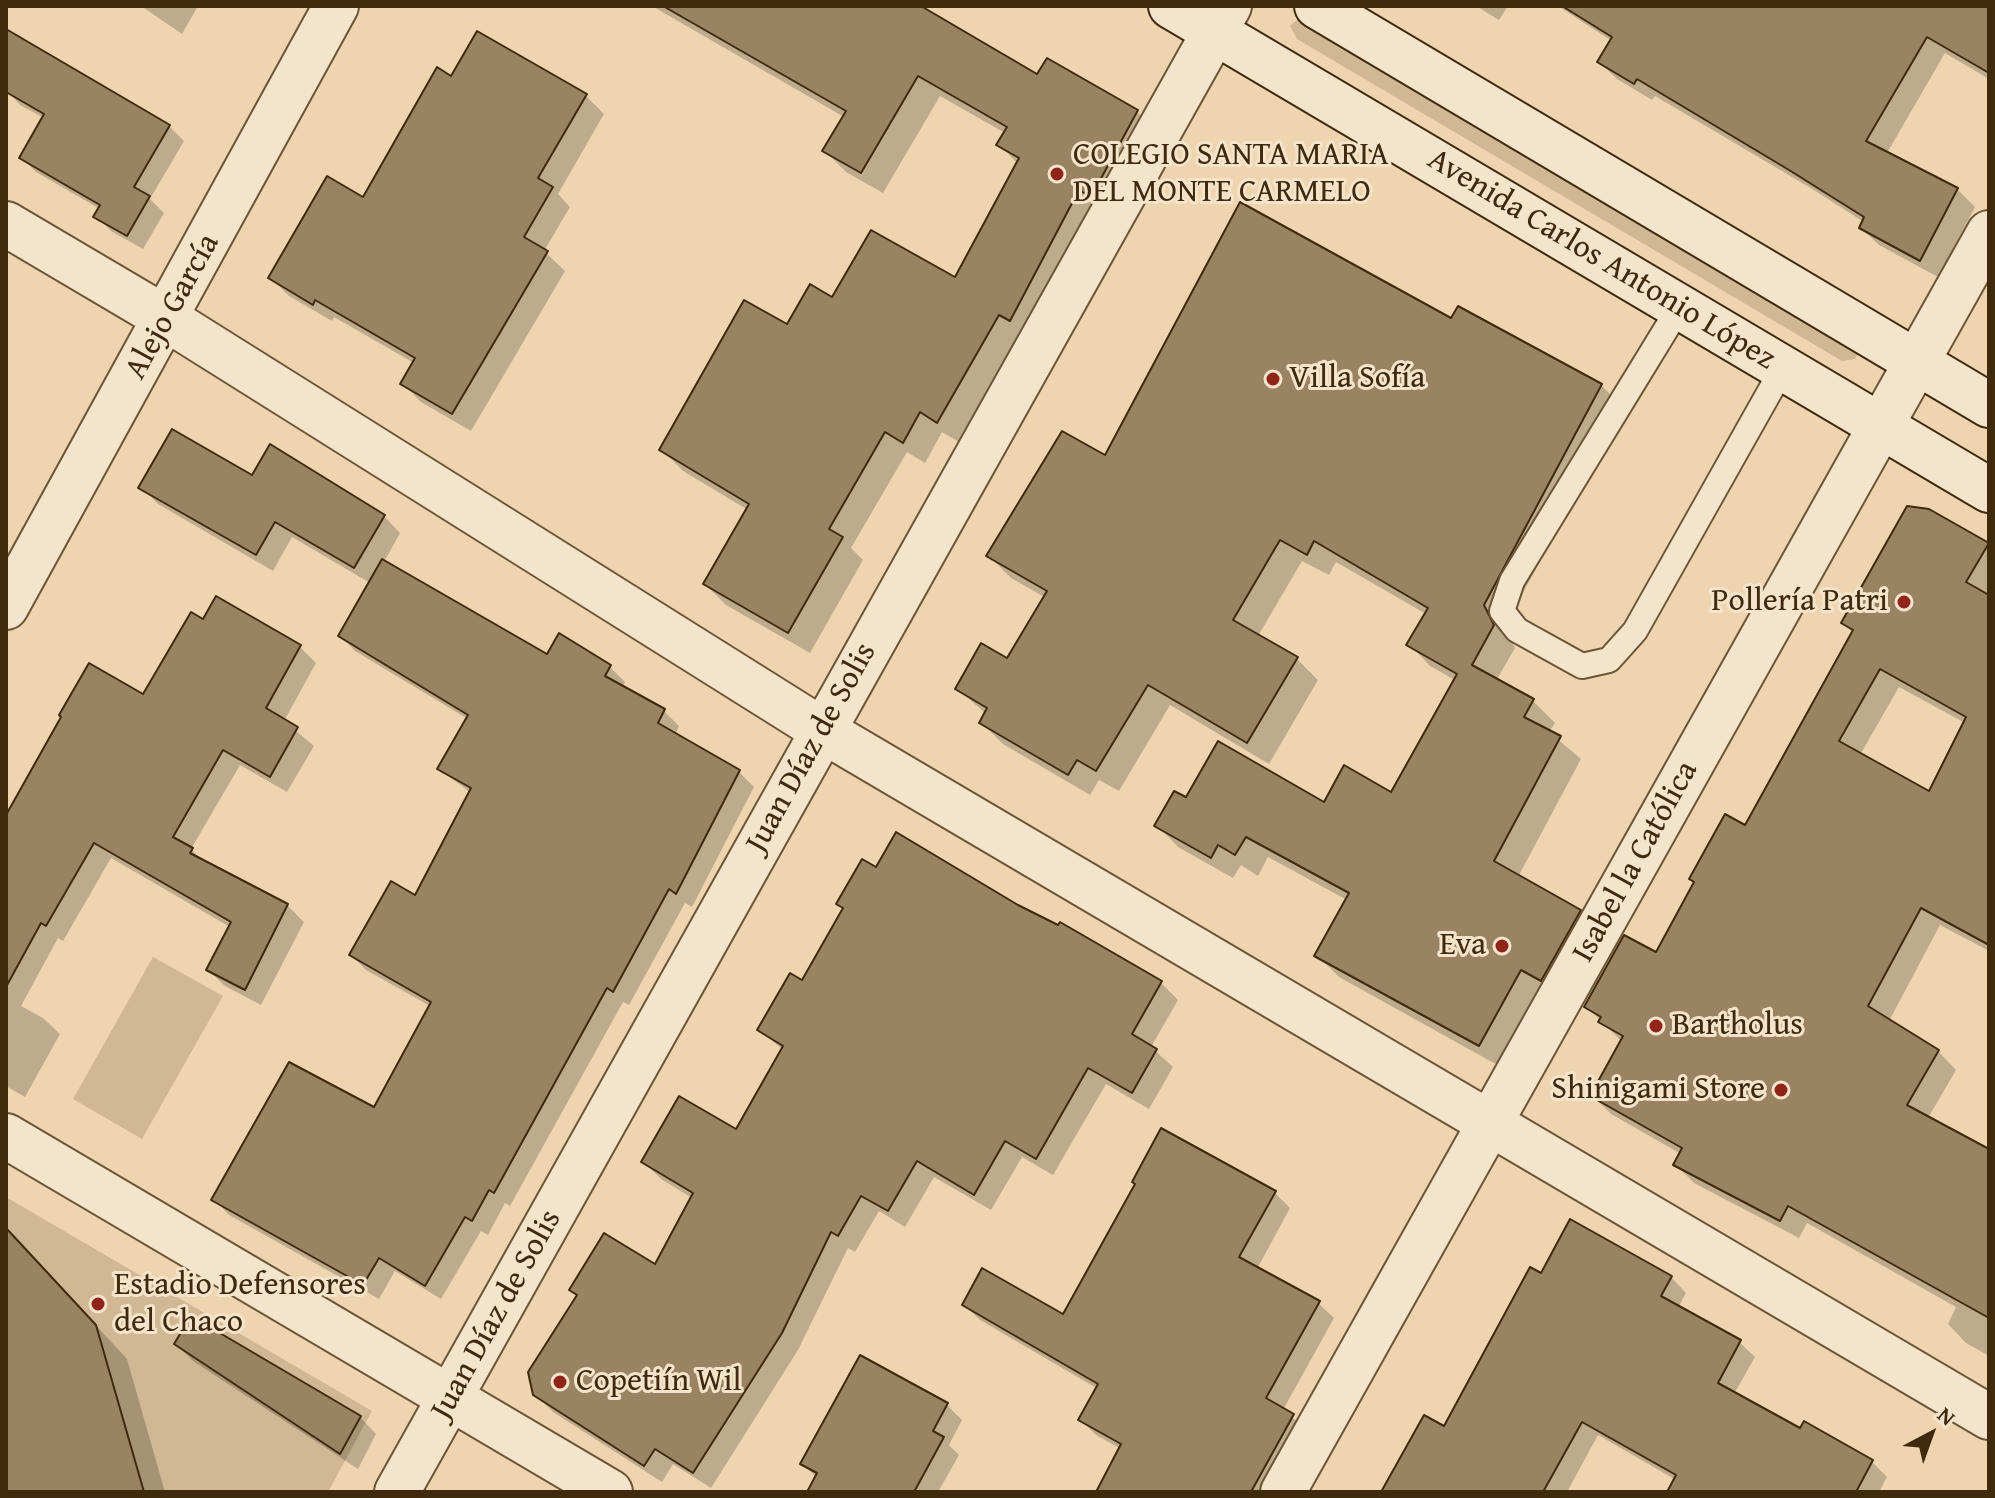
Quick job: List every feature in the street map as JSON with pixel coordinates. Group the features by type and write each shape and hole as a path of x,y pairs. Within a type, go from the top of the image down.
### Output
{"street":[{"name":"Alejo García","path":"6,607 167,319 336,6"},
{"name":"Avenida Carlos Antonio López","path":"1171,6 1222,19 1679,308 1989,490"},
{"path":"1317,6 1989,405"},
{"name":"Juan Díaz de Solis","path":"397,1492 1222,19"},
{"path":"6,224 167,319 822,730 1489,1126 1989,1417"},
{"name":"Isabel la Católica","path":"1283,1492 1989,233"},
{"path":"6,1136 610,1492"}],"lane":[{"path":"1679,308 1512,581 1502,611 1517,630 1582,666 1609,660 1635,631 1783,368"}],"shaded area":[{"path":"1300,17 1859,352 1855,359 1842,361 1297,39 1290,26"},
{"path":"153,957 223,996 142,1139 73,1099"},
{"name":"Estadio Defensores del Chaco","path":"6,1197 372,1411 328,1492 6,1492"}],"building":[{"path":"663,6 921,6 1037,74 1047,58 1138,110 1091,197 1079,190 1010,321 999,315 937,423 920,412 903,443 885,432 829,529 843,537 788,633 703,584 749,504 659,450 744,300 787,324 810,284 832,297 871,230 955,277 1019,158 996,145 1007,127 918,76 861,173 822,151 846,111"},
{"path":"1562,6 1989,6 1989,73 1927,37 1866,141 1958,188 1920,261 1859,228 1864,217 1789,170 1637,79 1634,84 1597,62 1612,37"},
{"path":"6,29 170,125 134,187 150,196 127,236 93,217 100,205 19,158 44,114 6,92"},
{"path":"477,31 587,94 538,178 553,187 524,237 548,251 452,414 400,384 415,358 315,300 313,305 268,278 327,176 363,197 437,67 451,76"},
{"path":"1240,202 1451,318 1458,306 1602,384 1484,605 1494,625 1472,665 1534,699 1524,717 1561,736 1494,861 1581,910 1541,981 1521,970 1479,1046 1314,956 1349,893 1246,837 1235,855 1218,845 1211,858 1154,826 1174,791 1186,797 1218,741 1324,802 1344,765 1391,792 1457,674 1406,645 1428,608 1314,541 1307,555 1280,540 1233,620 1298,657 1247,743 1148,685 1096,771 1077,760 1068,775 979,723 987,708 955,689 981,643 1007,658 1047,591 986,556 1062,431 1105,455"},
{"path":"172,429 252,475 270,444 385,515 354,568 275,522 256,555 138,488"},
{"path":"1907,506 1929,509 1989,543 1966,582 1989,595 1989,945 1921,908 1868,1006 1939,1050 1907,1105 1989,1149 1989,1318 1788,1206 1780,1221 1673,1165 1682,1148 1590,1096 1623,1036 1598,1022 1601,1017 1584,1007 1624,935 1656,952 1694,882 1689,879 1725,814 1745,825 1853,630 1841,623","holes":["1880,669 1966,717 1929,791 1839,741"]},
{"path":"382,559 547,654 559,633 611,665 605,676 665,709 658,723 740,770 676,894 669,889 613,992 607,988 494,1193 489,1190 472,1221 465,1217 425,1286 379,1258 363,1285 211,1200 289,1062 374,1107 431,1002 349,955 391,881 415,895 471,788 437,769 468,715 338,636"},
{"path":"216,596 301,645 266,708 298,727 270,777 223,750 173,837 193,848 190,853 288,904 245,990 206,970 231,922 94,843 46,926 41,923 6,987 6,815 61,717 59,715 89,663 143,694 191,612 203,619"},
{"path":"896,832 1018,905 1058,925 1060,922 1162,981 1132,1034 1157,1049 1132,1093 1088,1068 1036,1159 1005,1141 974,1195 917,1161 888,1211 861,1196 838,1236 831,1232 782,1333 693,1473 655,1449 644,1466 533,1395 528,1372 577,1295 569,1290 604,1233 655,1264 693,1193 641,1162 679,1096 736,1129 783,1046 757,1030 790,973 802,980 843,908 836,904 862,859 876,867"},
{"path":"1161,1128 1276,1191 1239,1257 1320,1301 1266,1398 1294,1414 1251,1492 1096,1492 1121,1444 1078,1420 1098,1384 962,1305 982,1268 1063,1314 1135,1184 1132,1182"},
{"path":"1570,1219 1672,1276 1661,1296 1741,1340 1718,1383 1800,1428 1804,1421 1873,1460 1856,1492 1667,1492 1676,1475 1582,1422 1543,1492 1381,1492 1424,1415 1444,1426 1530,1267 1541,1273"},
{"path":"6,1228 96,1325 144,1492 6,1492"},
{"path":"191,1316 361,1416 340,1454 174,1344"},
{"path":"860,1355 948,1403 933,1431 944,1437 914,1492 807,1492 817,1473 800,1464"}],"place":[{"name":"COLEGIO SANTA MARIA DEL MONTE CARMELO","path":"1057,174"},
{"name":"Villa Sofía","path":"1273,379"},
{"name":"Pollería Patri","path":"1904,602"},
{"name":"Eva","path":"1502,946"},
{"name":"Bartholus","path":"1656,1026"},
{"name":"Shinigami Store","path":"1781,1090"},
{"name":"Estadio Defensores del Chaco","path":"98,1304"},
{"name":"Copetiín Wil","path":"560,1382"}]}
